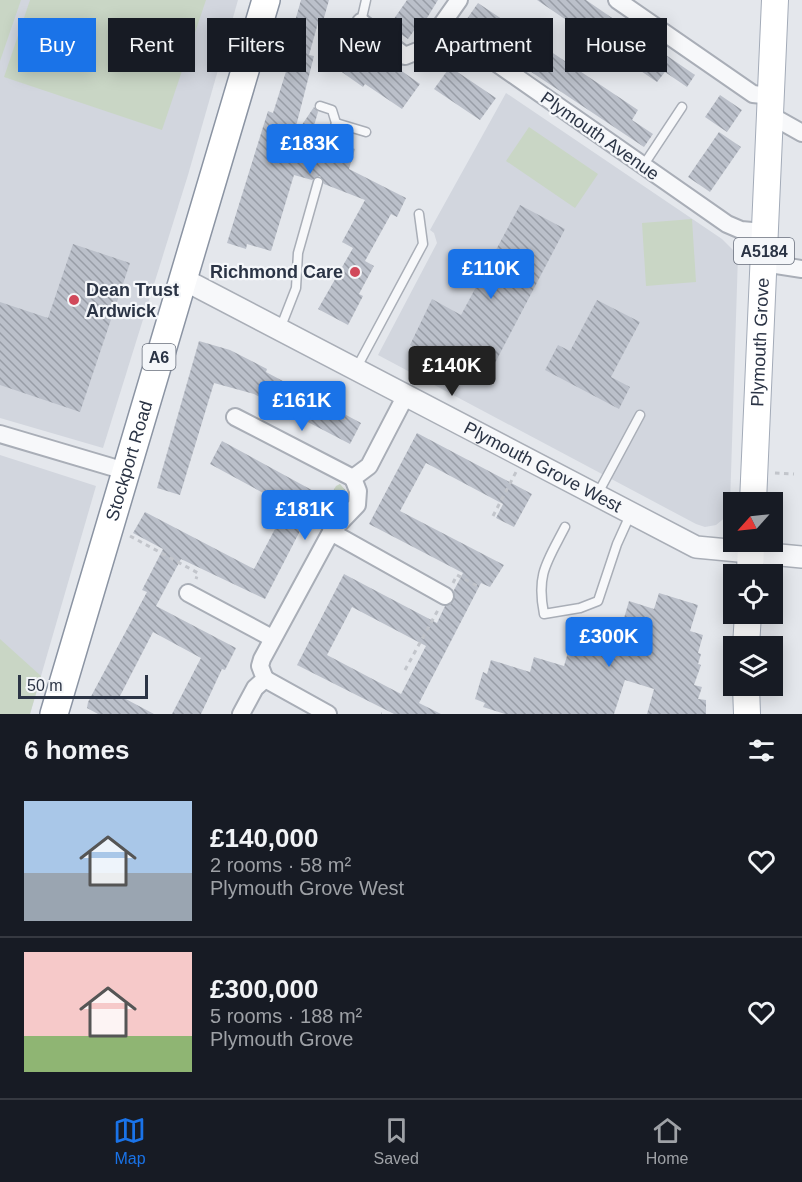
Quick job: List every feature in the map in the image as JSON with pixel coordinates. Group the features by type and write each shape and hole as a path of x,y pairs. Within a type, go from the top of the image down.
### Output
{"highway":[{"name":"Stockport Road","path":"54,714 266,0"}],"main road":[{"name":"Plymouth Grove","path":"753,492 775,0"},
{"path":"746,696 747,714"}],"street":[{"path":"447,18 459,0"},
{"path":"617,0 770,106 802,133"},
{"name":"Plymouth Avenue","path":"509,72 727,224 741,230 765,232"},
{"path":"763,263 802,269"},
{"name":"Plymouth Grove West","path":"183,279 696,547 751,557 802,557"},
{"path":"353,478 369,466 406,396"},
{"path":"235,417 353,478 358,491 357,505 331,532 272,638 260,666 265,679 328,714"},
{"path":"0,434 125,471"},
{"path":"331,532 445,596"},
{"path":"188,593 272,638"},
{"path":"241,714 255,688 265,679"}],"lane":[{"path":"362,18 366,0"},
{"path":"320,106 332,110 336,123 330,141"},
{"path":"643,166 682,107"},
{"path":"336,123 366,132"},
{"path":"280,330 296,288 298,254 318,182"},
{"path":"356,369 423,244 419,214"},
{"path":"597,495 640,415"},
{"path":"565,527 544,568 539,588 544,614 580,608 598,601 617,544 631,513"}],"path":[{"path":"493,516 524,457"},
{"path":"109,525 198,573 188,593"},
{"path":"405,670 457,575 479,588"}],"shaded area":[{"name":"Dean Trust Ardwick","path":"0,0 238,0 233,18 207,18 207,72 217,72 188,175 103,448 0,418"},
{"path":"506,93 722,239 738,255 730,492 723,492 723,519 716,525 705,527 696,524 378,355 437,243 434,233 430,230"},
{"path":"0,455 96,486 30,714 0,714"}],"green space":[{"path":"0,0 21,0 0,61"},
{"path":"30,0 206,0 195,32 195,18 108,18 108,72 182,72 162,130 4,77 18,36 18,72 96,72 96,18 24,18"},
{"path":"529,127 598,174 575,208 506,161"},
{"path":"692,219 696,282 646,286 642,223"},
{"path":"340,484 347,492 344,502 325,509 336,486"},
{"path":"0,639 41,676 30,714 0,714"}],"building":[{"path":"301,0 329,0 324,18 318,18 309,55 314,56 293,138 314,107 318,112 311,136 324,140 325,146 329,148 336,143 355,149 349,169 406,198 397,217 391,214 365,261 374,266 359,294 363,296 348,325 318,309 353,248 342,242 365,200 324,184 320,176 312,180 294,175 271,251 247,244 246,249 227,243 268,111 273,113 286,72 306,72 306,18 296,18"},
{"path":"407,0 438,0 427,18 414,18 414,30 408,39 402,35 402,18 395,18"},
{"path":"537,0 586,0 612,18 565,18"},
{"path":"478,3 500,18 468,18"},
{"path":"553,53 565,61 565,72 581,72 638,110 632,120 653,134 644,147 531,72 553,72"},
{"path":"667,56 695,75 687,87 665,72 667,72"},
{"path":"402,71 420,84 402,109 365,84 363,87 342,72"},
{"path":"446,72 457,72 496,98 480,120 434,89"},
{"path":"642,72 665,72 657,82"},
{"path":"720,95 742,110 727,132 705,117"},
{"path":"719,132 741,147 710,192 688,177"},
{"path":"520,205 565,229 484,384 410,345 432,299 461,315"},
{"path":"73,244 130,263 80,412 0,385 0,302 48,318"},
{"path":"597,300 640,322 611,377 630,387 619,409 545,370 558,345 570,351"},
{"path":"199,341 230,350 361,423 350,444 254,394 214,383 180,495 157,488"},
{"path":"417,433 532,494 514,527 496,518 503,504 426,463 400,511 504,565 490,587 481,583 419,703 441,714 394,714 297,665 344,574 437,623 445,606 454,601 454,590 463,573 369,524","holes":["352,607 426,646 401,694 327,655"]},
{"path":"222,441 319,494 265,599 181,559 156,606 236,648 225,670 222,669 201,714 172,714 201,658 153,632 120,696 154,714 98,714 87,708 88,702 147,592 142,590 163,549 133,533 145,512 254,569 287,506 210,464"},
{"path":"659,593 698,605 690,631 703,635 698,653 701,654 698,664 701,665 694,685 702,687 698,699 706,700 706,714 647,714 654,689 625,680 614,714 505,714 483,707 485,703 475,699 483,672 487,674 491,660 530,672 534,657 564,666 574,632 588,637 592,624 620,632 629,601 654,609"}],"place":[{"name":"Richmond Care","path":"355,272"},
{"name":"Dean Trust Ardwick","path":"74,300"}]}
